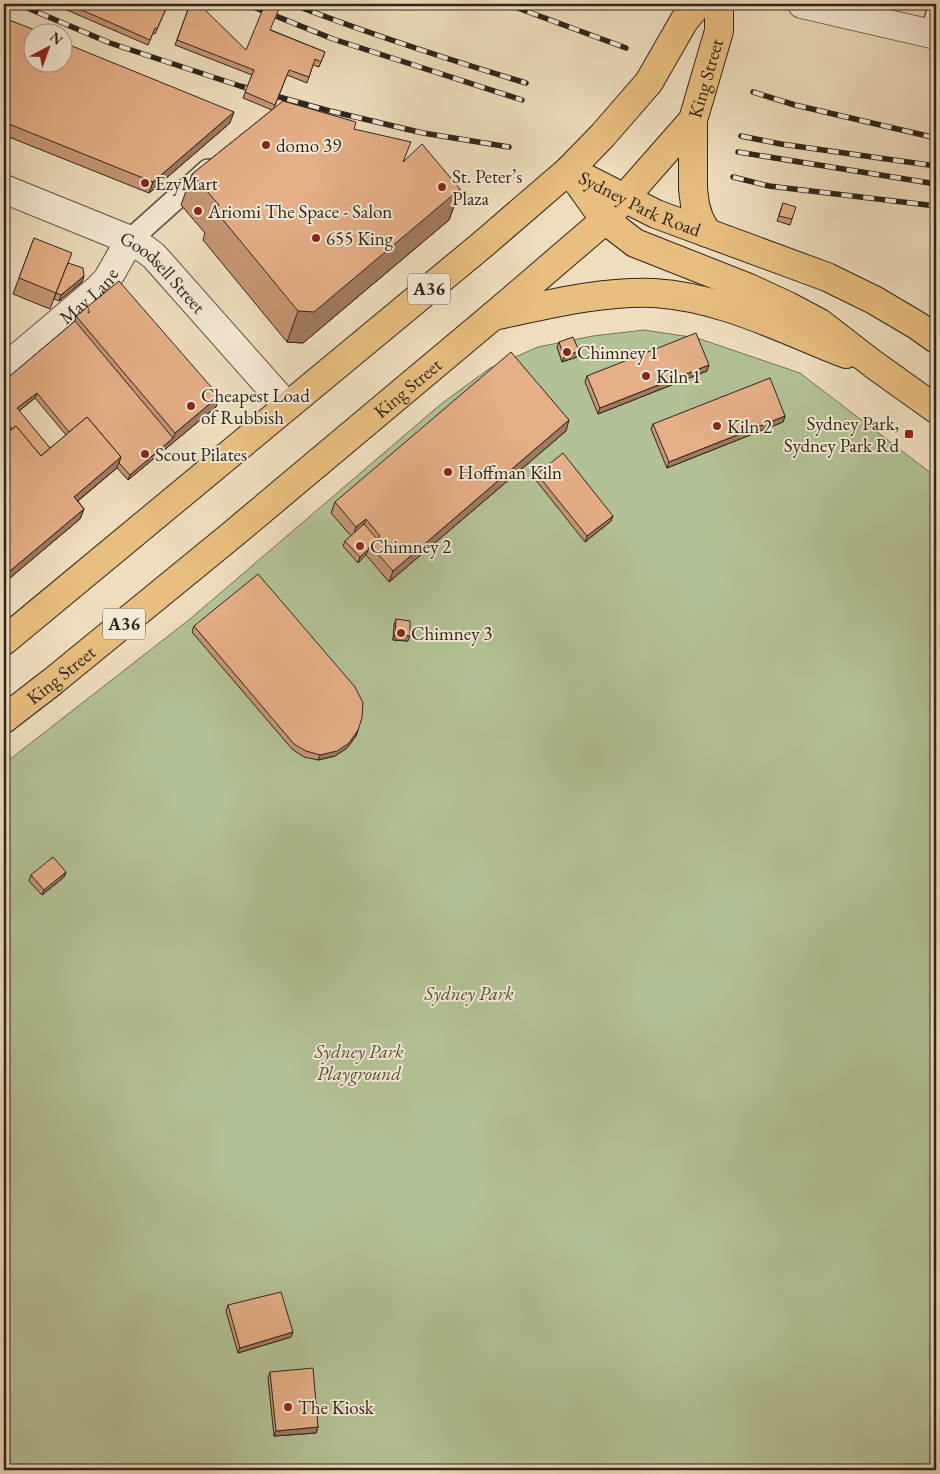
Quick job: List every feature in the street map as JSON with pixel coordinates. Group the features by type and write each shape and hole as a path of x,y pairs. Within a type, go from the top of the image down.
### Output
{"main road":[{"name":"King Street","path":"4,641 490,239 569,170 603,135 648,82 684,21 698,4"},
{"name":"King Street","path":"8,716 240,528 605,220 693,120 719,31 719,4"},
{"path":"693,120 695,205 707,233"},
{"name":"Sydney Park Road","path":"569,170 656,214 827,277 874,300 936,339"},
{"name":"Sydney Park Road","path":"569,170 605,220 635,243 749,288 820,323 873,364 936,408"},
{"name":"Sydney Park Road","path":"493,316 568,300 606,295 656,294 698,300 747,314 808,340 873,364"}],"street":[{"path":"802,4 932,34"},
{"name":"May Lane","path":"4,369 97,290 107,280 130,240 222,158"},
{"name":"Goodsell Street","path":"4,189 142,246 154,256 287,406"}],"lane":[{"path":"932,34 936,7"}],"green space":[{"name":"Sydney Park","path":"644,330 697,338 800,373 936,477 936,1470 4,1470 4,764 190,619 441,404 490,368 538,347 593,336"}],"building":[{"path":"68,4 168,4 150,40"},
{"path":"190,4 199,4 246,50 265,4 281,4 270,30 325,52 321,62 315,59 309,77 289,70 275,105 245,92 254,70 177,40"},
{"path":"4,18 22,25 22,72 72,72 72,46 234,112 153,182 4,122"},
{"name":"655 King","path":"283,101 356,122 354,129 411,142 403,162 422,144 460,189 314,312 298,311 214,209 219,205 192,174"},
{"path":"783,203 796,207 792,219 779,216"},
{"path":"34,238 72,253 56,293 19,278"},
{"path":"68,263 83,268 84,276 61,295 56,293"},
{"path":"119,281 219,396 175,433 76,316"},
{"path":"75,321 173,438 130,475 119,463 121,457 87,417 69,432 37,393 17,408 50,448 41,456 16,426 12,429 4,419 4,381"},
{"name":"Kiln 1","path":"696,333 709,365 600,408 587,376"},
{"path":"573,337 579,351 564,357 559,342"},
{"name":"Hoffman Kiln","path":"511,352 569,420 393,571 370,545 380,536 366,519 356,527 335,502"},
{"name":"Kiln 2","path":"770,378 785,416 669,462 653,424"},
{"path":"87,417 121,457 74,497 84,509 4,576 4,436 16,426 41,456"},
{"path":"563,453 613,516 587,536 537,474"},
{"name":"Chimney 2","path":"364,524 377,539 360,557 345,541"},
{"path":"258,574 355,687 363,703 362,718 358,730 349,743 337,751 320,755 306,751 294,744 194,626"},
{"path":"396,619 410,621 410,636 395,634"},
{"path":"53,857 66,872 44,890 31,875"},
{"path":"281,1292 293,1332 240,1348 228,1305"},
{"path":"313,1368 318,1427 276,1431 270,1372"}],"railway":[{"path":"18,4 110,43 240,86 326,110 423,133 509,147"},
{"path":"246,4 333,39 522,100"},
{"path":"292,4 408,46 526,83"},
{"path":"507,4 626,48"},
{"path":"753,92 795,105 936,138"},
{"path":"741,136 781,144 936,166"},
{"path":"738,152 936,184"},
{"path":"733,177 769,186 936,206"}],"place":[{"name":"domo 39","path":"266,145"},
{"name":"EzyMart","path":"145,183"},
{"name":"St. Peter’s Plaza","path":"442,187"},
{"name":"Ariomi The Space - Salon","path":"198,211"},
{"name":"655 King","path":"316,238"},
{"name":"Chimney 1","path":"567,352"},
{"name":"Kiln 1","path":"646,376"},
{"name":"Cheapest Load of Rubbish","path":"191,406"},
{"name":"Kiln 2","path":"717,426"},
{"name":"Sydney Park, Sydney Park Rd","path":"909,434"},
{"name":"Scout Pilates","path":"145,454"},
{"name":"Hoffman Kiln","path":"448,472"},
{"name":"Chimney 2","path":"360,546"},
{"name":"Chimney 3","path":"401,633"},
{"name":"The Kiosk","path":"288,1407"}],"park label":[{"name":"Sydney Park Playground","path":"359,1062"}]}
